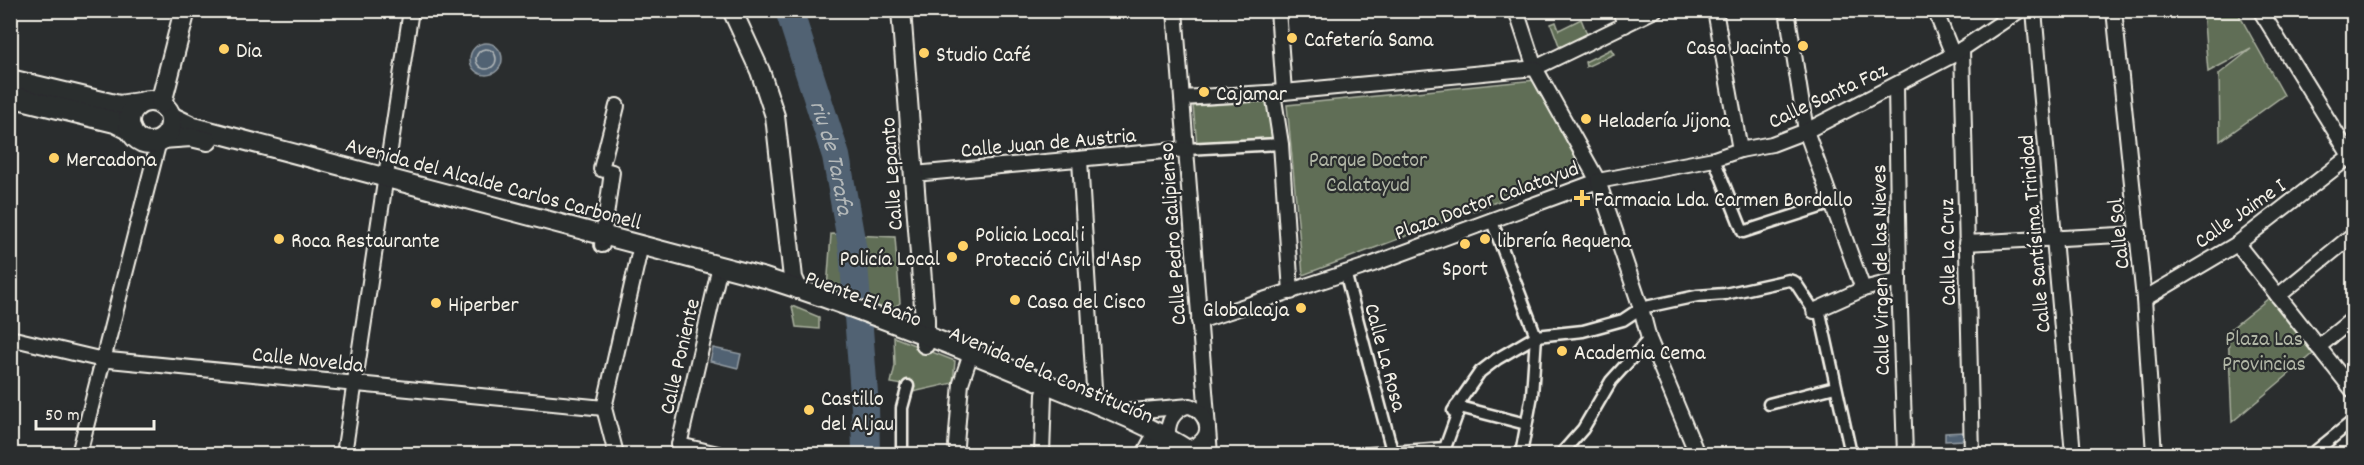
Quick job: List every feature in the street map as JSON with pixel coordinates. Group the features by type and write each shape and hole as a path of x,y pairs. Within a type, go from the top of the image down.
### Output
{"main road":[{"path":"10,96 115,122 131,130 138,139 156,141 170,128 166,109 184,10"},
{"path":"10,80 119,106 139,104 148,100 166,109"},
{"path":"131,130 130,117 139,104"}],"street":[{"path":"344,454 411,10"},
{"path":"724,10 752,72 766,117 781,248 780,264 775,273 765,278"},
{"path":"732,10 760,71 775,116 793,278 797,291"},
{"name":"Calle Lepanto","path":"901,10 925,339"},
{"name":"Calle Pedro Galipienso","path":"1175,10 1210,454"},
{"path":"1278,10 1278,92 1291,292"},
{"name":"Plaza Doctor Calatayud","path":"1199,321 1291,292 1598,181 1535,68 1516,10"},
{"path":"1620,10 1625,25"},
{"path":"1182,98 1278,92 1535,68 1655,10"},
{"path":"1715,10 1740,150"},
{"path":"1787,10 1806,131 1863,289"},
{"path":"1935,10 1958,52"},
{"name":"Calle Santa Faz","path":"1598,181 1714,159 1740,150 1772,144 1806,131 1958,52 2020,10"},
{"name":"Calle Santísima Trinidad","path":"2034,10 2073,454"},
{"name":"Calle Sol","path":"2114,10 2144,299 2154,454"},
{"path":"2259,10 2352,157"},
{"name":"Calle La Cruz","path":"1958,52 1966,243 1971,454"},
{"name":"Calle Virgen de las Nieves","path":"1896,85 1905,454"},
{"path":"602,240 612,172 601,169 618,106"},
{"name":"Avenida del Alcalde Carlos Carbonell","path":"166,109 194,127 386,183 797,291"},
{"name":"Avenida del Alcalde Carlos Carbonell","path":"156,141 191,137 386,183"},
{"path":"79,454 143,168 156,141"},
{"path":"1186,149 1281,144"},
{"name":"Calle Juan de Austria","path":"914,174 1186,149"},
{"name":"Calle Jaime I","path":"2144,299 2237,244 2352,157"},
{"path":"1714,159 1743,232 1833,203"},
{"path":"1080,160 1095,404"},
{"path":"1598,181 1641,308 1648,339 1697,454"},
{"path":"1491,219 1536,336 1532,394 1521,454"},
{"path":"1966,243 2138,234"},
{"path":"2278,296 2354,234"},
{"path":"2237,244 2354,392"},
{"path":"614,454 615,450 604,408 640,250"},
{"name":"Avenida del Alcalde Carlos Carbonell","path":"719,271 765,278 797,291"},
{"name":"Calle Poniente","path":"678,450 719,271"},
{"name":"Calle La Rosa","path":"1345,273 1392,451"},
{"path":"1363,454 1392,451 1437,452 1445,448 1458,412 1454,411 1456,406 1480,372 1536,336 1583,331 1623,320 1641,308 1697,296 1725,294 1789,280 1796,282 1816,310 1851,454"},
{"path":"1816,310 1863,289 1899,280"},
{"name":"Puente El Baño","path":"797,291 925,339"},
{"path":"2318,347 2354,318"},
{"name":"Calle Novelda","path":"10,338 99,359 604,408"},
{"name":"Avenida de la Constitución","path":"925,339 1115,412 1169,449"},
{"name":"Avenida de la Constitución","path":"925,339 969,362 1169,449"},
{"path":"1561,454 1583,429 1611,381 1648,339"},
{"path":"72,454 99,359"},
{"path":"956,450 961,383 969,362"},
{"path":"902,454 902,408 908,386"},
{"path":"1769,404 1835,387"},
{"path":"1042,454 1044,394"},
{"name":"Avenida de la Constitución","path":"1169,449 1169,422 1184,406"},
{"name":"Avenida de la Constitución","path":"1115,412 1129,413 1190,406 1201,411 1207,424"},
{"path":"1456,406 1526,423"},
{"path":"2312,454 2354,420"},
{"path":"1169,449 1199,443 1206,433 1207,424"},
{"path":"678,450 718,454"}],"green space":[{"path":"2203,11 2237,11 2284,95 2220,141 2219,74 2251,49 2208,72"},
{"path":"1581,19 1587,34 1560,48 1551,24 1556,22 1559,30"},
{"path":"1611,49 1614,54 1586,67 1585,62"},
{"name":"Parque Doctor Calatayud","path":"1536,80 1581,170 1303,275 1287,105"},
{"path":"1274,101 1278,137 1197,144 1193,106"},
{"path":"831,234 895,237 900,303 883,315 827,289"},
{"name":"Plaza Las Provincias","path":"2269,298 2313,354 2232,422 2228,331"},
{"path":"792,306 819,317 819,329 796,327"},
{"path":"894,337 955,361 953,383 913,392 915,387 891,383 895,366"}],"water":[{"path":"486,43 497,48 502,59 497,70 486,75 475,70 470,59 475,48"},
{"path":"713,348 741,354 738,368 710,361"},
{"path":"1964,432 1964,440 1945,441 1945,433"}],"waterway":[{"name":"riu de Tarafa","path":"789,10 836,156 853,251 865,407 866,454"}],"place":[{"name":"Cafetería Sama","path":"1292,38"},
{"name":"Casa Jacinto","path":"1803,46"},
{"name":"Dia","path":"224,49"},
{"name":"Studio Café","path":"924,53"},
{"name":"Cajamar","path":"1204,92"},
{"name":"Heladería Jijona","path":"1586,119"},
{"name":"Mercadona","path":"54,158"},
{"name":"Farmacia Lda. Carmen Bordallo","path":"1582,198"},
{"name":"Roca Restaurante","path":"279,239"},
{"name":"librería Requena","path":"1485,239"},
{"name":"Sport","path":"1465,244"},
{"name":"Policia Local i Protecció Civil d'Asp","path":"963,246"},
{"name":"Policía Local","path":"952,257"},
{"name":"Casa del Cisco","path":"1015,300"},
{"name":"Hiperber","path":"436,303"},
{"name":"Globalcaja","path":"1301,308"},
{"name":"Academia Cema","path":"1562,351"},
{"name":"Castillo del Aljau","path":"809,410"}]}
